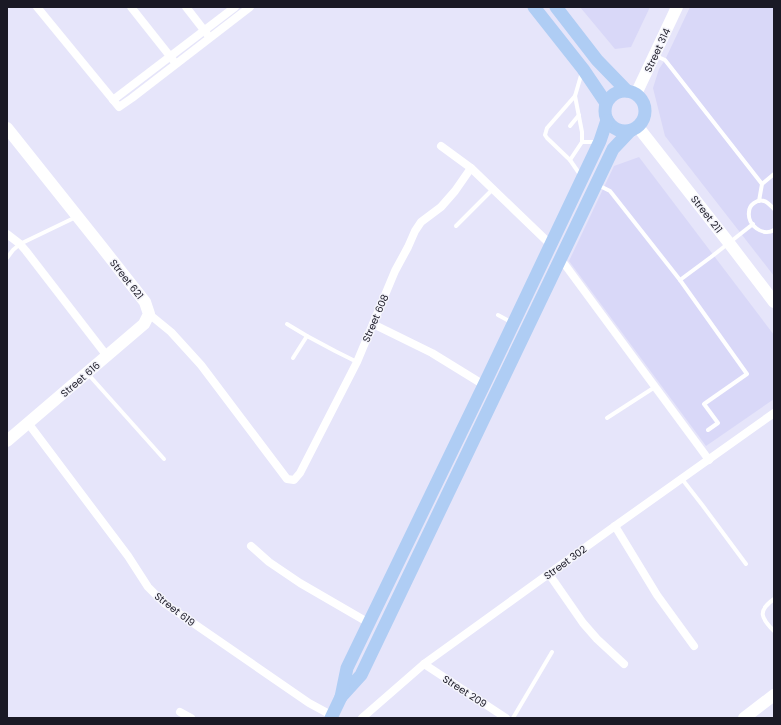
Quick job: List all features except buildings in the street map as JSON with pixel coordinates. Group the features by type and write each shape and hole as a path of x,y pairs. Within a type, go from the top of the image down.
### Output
{"main road":[{"path":"534,7 583,69 606,103"},
{"path":"341,697 361,675 613,149 642,123 646,113 644,102 640,97 632,92 597,60 556,7"},
{"path":"632,92 622,91 613,95 606,103 605,114 610,124 619,130 624,131 634,129"},
{"path":"332,717 341,697 347,668 600,142 607,120"}],"street":[{"path":"38,7 119,107 250,7"},
{"path":"131,7 176,64"},
{"path":"186,7 210,38"},
{"path":"113,100 235,7"},
{"name":"Street 314","path":"632,92 654,55 677,7"},
{"name":"Street 621","path":"7,128 145,302 149,314 171,332 201,365 287,479 294,480"},
{"name":"Street 211","path":"634,129 729,243 774,302"},
{"path":"441,146 471,168 551,245"},
{"name":"Street 608","path":"294,480 300,473 358,362 395,271 415,231 421,222 441,207 455,191 471,168"},
{"path":"7,234 20,244 107,356"},
{"path":"560,258 709,460"},
{"name":"Street 616","path":"7,441 144,324 149,314"},
{"path":"373,324 432,353 484,385"},
{"name":"Street 302","path":"362,718 424,664 774,413"},
{"name":"Street 619","path":"28,423 128,556 148,587 164,603 309,703 332,717"},
{"path":"615,526 657,595 694,646"},
{"path":"250,546 269,562 300,583 369,622"},
{"path":"549,574 597,639 624,664"},
{"name":"Street 209","path":"424,664 506,718"},
{"path":"744,718 774,696"},
{"path":"180,712 191,718"}],"lane":[{"path":"654,55 665,60 762,184"},
{"path":"582,178 570,160 555,143 545,135 548,128 575,96 583,69"},
{"path":"570,160 582,142 582,132 575,96"},
{"path":"570,126 579,115"},
{"path":"582,142 600,142"},
{"path":"759,201 762,184 774,174"},
{"path":"596,184 610,191 680,280 747,374 704,404 718,423 708,430"},
{"path":"456,226 493,189"},
{"path":"774,209 765,201 759,201 752,205 749,217 759,231 768,232 774,230"},
{"path":"7,258 12,250 20,244 78,216"},
{"path":"680,280 712,257 753,224"},
{"path":"498,315 514,323"},
{"path":"287,324 306,336 358,362"},
{"path":"293,358 306,336"},
{"path":"87,373 164,459"},
{"path":"607,418 655,386"},
{"path":"682,479 746,564"},
{"path":"774,599 762,610 765,622 774,631"},
{"path":"514,718 552,652"}],"shaded area":[{"path":"580,7 650,7 631,47 615,49"},
{"path":"690,7 774,7 774,276 665,136 653,88 659,69 665,60"},
{"path":"639,157 774,335 774,399 706,446 569,261 614,166"}]}
